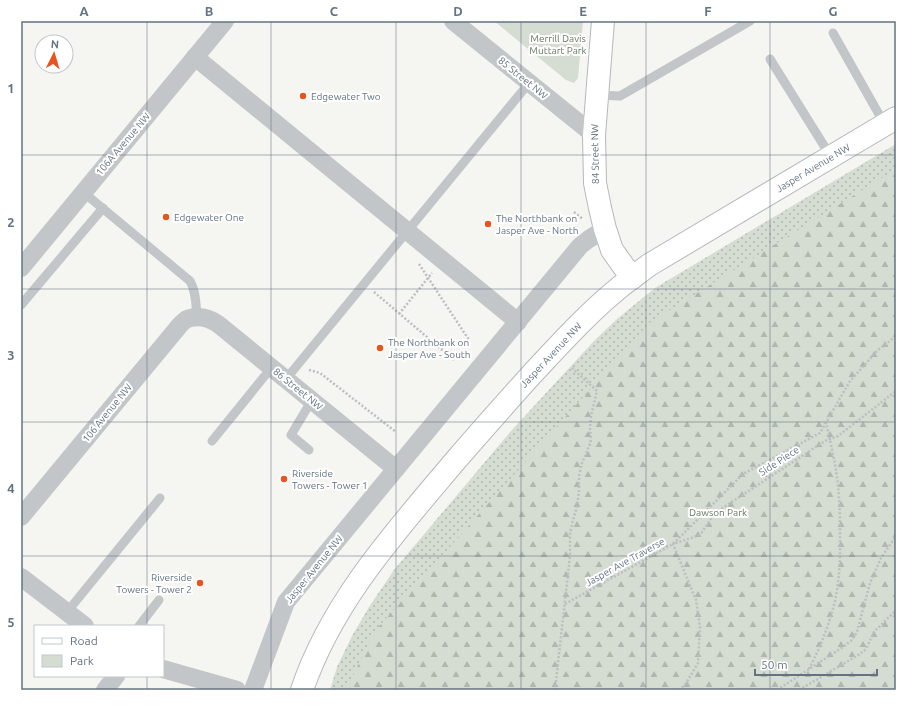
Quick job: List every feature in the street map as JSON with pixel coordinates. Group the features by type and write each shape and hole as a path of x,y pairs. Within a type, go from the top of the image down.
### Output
{"main road":[{"name":"84 Street NW","path":"604,21 594,135 595,183 605,229 612,250 632,278"},
{"name":"Jasper Avenue NW","path":"302,690 322,642 342,606 406,519 488,423 553,351 592,312 620,287 649,265 891,121"}],"street":[{"name":"106A Avenue NW","path":"21,268 224,21"},
{"name":"85 Street NW","path":"453,21 594,135"},
{"path":"195,57 405,235 442,260 518,322"},
{"name":"Jasper Avenue NW","path":"253,690 286,602 580,246 605,229"},
{"name":"86 Street NW","path":"197,317 212,320 218,324 396,470"},
{"name":"106 Avenue NW","path":"21,517 180,325 187,319 197,317"},
{"path":"21,576 84,625"},
{"path":"164,669 237,690"},
{"path":"104,690 115,677"}],"lane":[{"path":"597,95 620,96 750,21"},
{"path":"834,33 891,121"},
{"path":"770,58 831,157"},
{"path":"286,379 529,82"},
{"path":"83,192 190,281 195,293 197,317"},
{"path":"21,305 103,208"},
{"path":"212,440 272,367"},
{"path":"309,450 291,435 312,400"},
{"path":"67,612 160,498"},
{"path":"139,625 159,600"}],"path":[{"path":"574,212 583,220"},
{"path":"405,235 428,277 470,340"},
{"path":"399,314 442,260"},
{"path":"364,284 454,360"},
{"name":"Jasper Ave Traverse","path":"565,604 673,544 744,474 820,433 850,381 878,350 896,336"},
{"path":"305,368 320,373 396,432"},
{"path":"555,690 570,556 570,534 578,507 579,476 591,439 591,416 597,391 572,368"},
{"name":"Side Piece","path":"673,544 700,535 715,513 825,441 838,436 896,391"},
{"path":"809,669 818,652 826,630 835,602 839,578 840,523 838,494 830,439 826,423"},
{"path":"777,690 843,648 852,640 857,632 870,583 881,558 896,536"},
{"path":"673,544 696,600 700,627 698,663 685,685 680,690"},
{"path":"799,690 860,654 866,649 874,632 896,610"}],"green space":[{"name":"Merrill Davis Muttart Park","path":"494,21 583,21 578,78 574,83 566,80"},
{"path":"896,144 896,215 385,690 330,690 337,667 352,636 369,607 394,570 511,431 594,341 617,319 655,288"},
{"name":"Dawson Park","path":"896,169 896,690 346,690 374,632 649,323"}],"place":[{"name":"Edgewater Two","path":"303,96"},
{"name":"Edgewater One","path":"166,217"},
{"name":"The Northbank on Jasper Ave - North","path":"488,224"},
{"name":"The Northbank on Jasper Ave - South","path":"380,348"},
{"name":"Riverside Towers - Tower 1","path":"284,479"},
{"name":"Riverside Towers - Tower 2","path":"200,583"}]}
